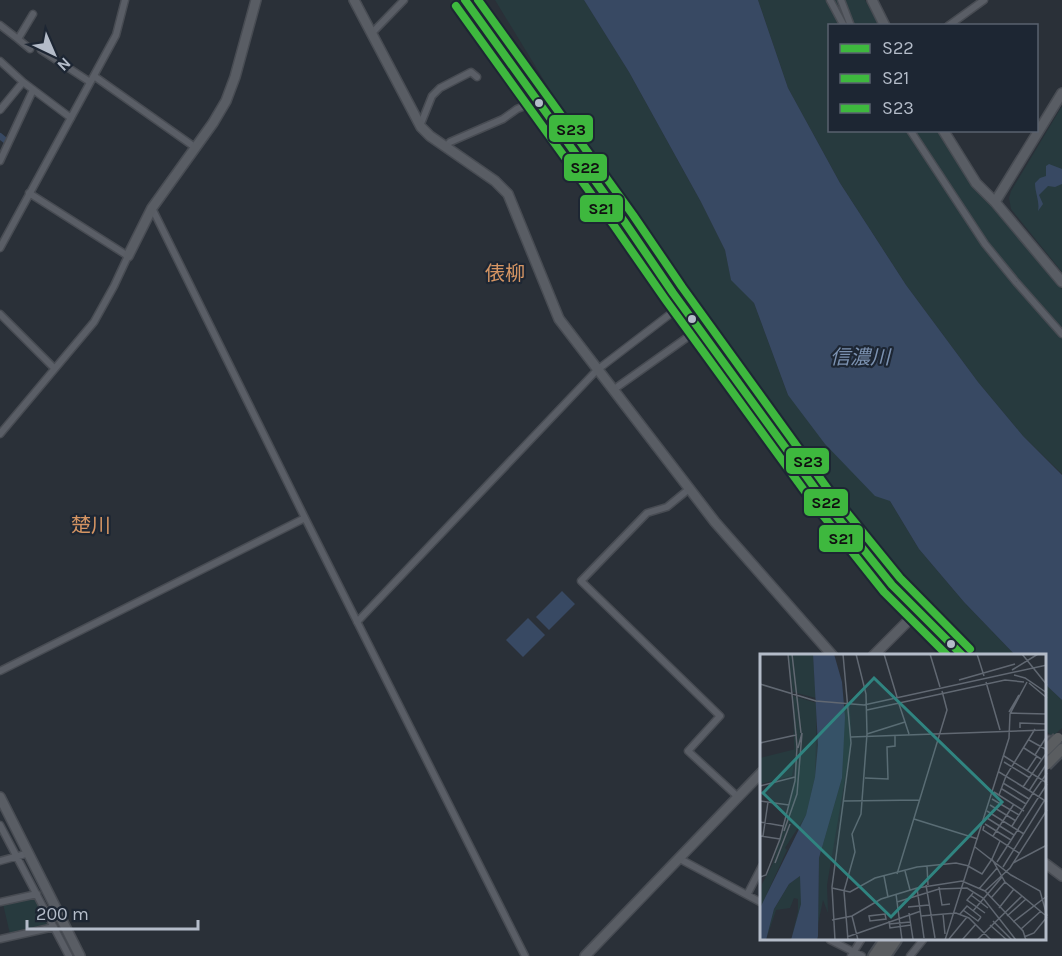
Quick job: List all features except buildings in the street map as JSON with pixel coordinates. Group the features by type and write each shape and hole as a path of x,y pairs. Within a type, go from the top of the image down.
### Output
{"highway":[{"path":"1047,742 1062,734"},
{"path":"1047,764 1062,750"},
{"path":"874,956 884,941"},
{"path":"885,956 895,941"}],"main road":[{"path":"465,0 624,220 681,305 822,498 892,585 961,654"},
{"path":"1047,742 1062,750"}],"street":[{"path":"0,248 116,35 124,0"},
{"path":"0,434 94,322 152,208 219,114 235,77 256,0"},
{"path":"354,0 420,126 508,194 554,311 597,370 689,489 831,654"},
{"path":"371,34 404,0"},
{"path":"830,0 846,24"},
{"path":"841,0 847,24"},
{"path":"872,0 884,24"},
{"path":"951,24 984,0"},
{"path":"18,39 33,14"},
{"path":"0,25 30,49"},
{"path":"41,50 92,79 196,148"},
{"path":"2,65 71,118"},
{"path":"420,126 432,96 440,88 471,72 477,77"},
{"path":"0,110 23,82"},
{"path":"0,161 33,90"},
{"path":"995,202 1062,93"},
{"path":"445,147 450,142 537,101"},
{"path":"911,132 985,243 1062,334"},
{"path":"944,132 976,183 995,202 1062,282"},
{"path":"29,193 128,256"},
{"path":"152,208 304,518 525,956"},
{"path":"0,230 7,235"},
{"path":"357,622 597,370 681,305"},
{"path":"0,314 54,368"},
{"path":"613,390 699,329"},
{"path":"689,489 667,507 647,513 580,581 720,716 688,751 738,797"},
{"path":"0,671 304,518"},
{"path":"875,654 918,611"},
{"path":"585,956 760,774"},
{"path":"0,797 80,956"},
{"path":"0,825 69,956"},
{"path":"0,861 29,854"},
{"path":"680,859 760,902"},
{"path":"1047,867 1062,876"},
{"path":"747,895 760,871"},
{"path":"0,902 37,894"},
{"path":"0,939 54,927"},
{"path":"833,941 852,954 862,956"},
{"path":"852,954 860,941"},
{"path":"910,956 921,941"}],"green space":[{"path":"495,0 584,0 629,72 701,202 725,250 731,278 754,303 788,395 890,501 919,549 964,602 1014,654 968,654 894,580 864,544 748,390 629,220"},
{"path":"758,0 865,0 878,24 828,24 828,132 943,132 1005,219 1062,289 1062,474 1023,436 978,382 906,285 840,183 788,88"},
{"path":"1062,106 1062,272 1011,209 1009,198"},
{"path":"1047,686 1062,700 1062,728 1052,737 1047,731"},
{"path":"37,899 50,924 48,927 10,934 3,904"}],"water":[{"name":"信濃川","path":"584,0 758,0 788,88 840,183 906,285 978,382 1023,436 1062,475 1062,700 1047,686 1047,654 1014,654 964,602 919,549 890,501 875,496 825,444 788,395 754,303 731,280 725,250 629,72"},
{"path":"1049,164 1062,169 1062,184 1055,187 1048,186 1039,195 1043,204 1038,211 1035,183 1046,176 1046,166"},
{"path":"562,591 575,604 549,630 536,617"},
{"path":"528,618 545,635 523,657 506,640"}],"waterway":[{"path":"0,136 6,141"}],"transit line":[{"name":"S22","path":"465,0 822,498 892,585 961,654"},
{"name":"S23","path":"478,0 830,492 900,578 970,649"},
{"name":"S21","path":"456,6 814,504 884,592 946,654"}],"district":[{"name":"俵柳","path":"505,273"},
{"name":"楚川","path":"91,525"}]}
